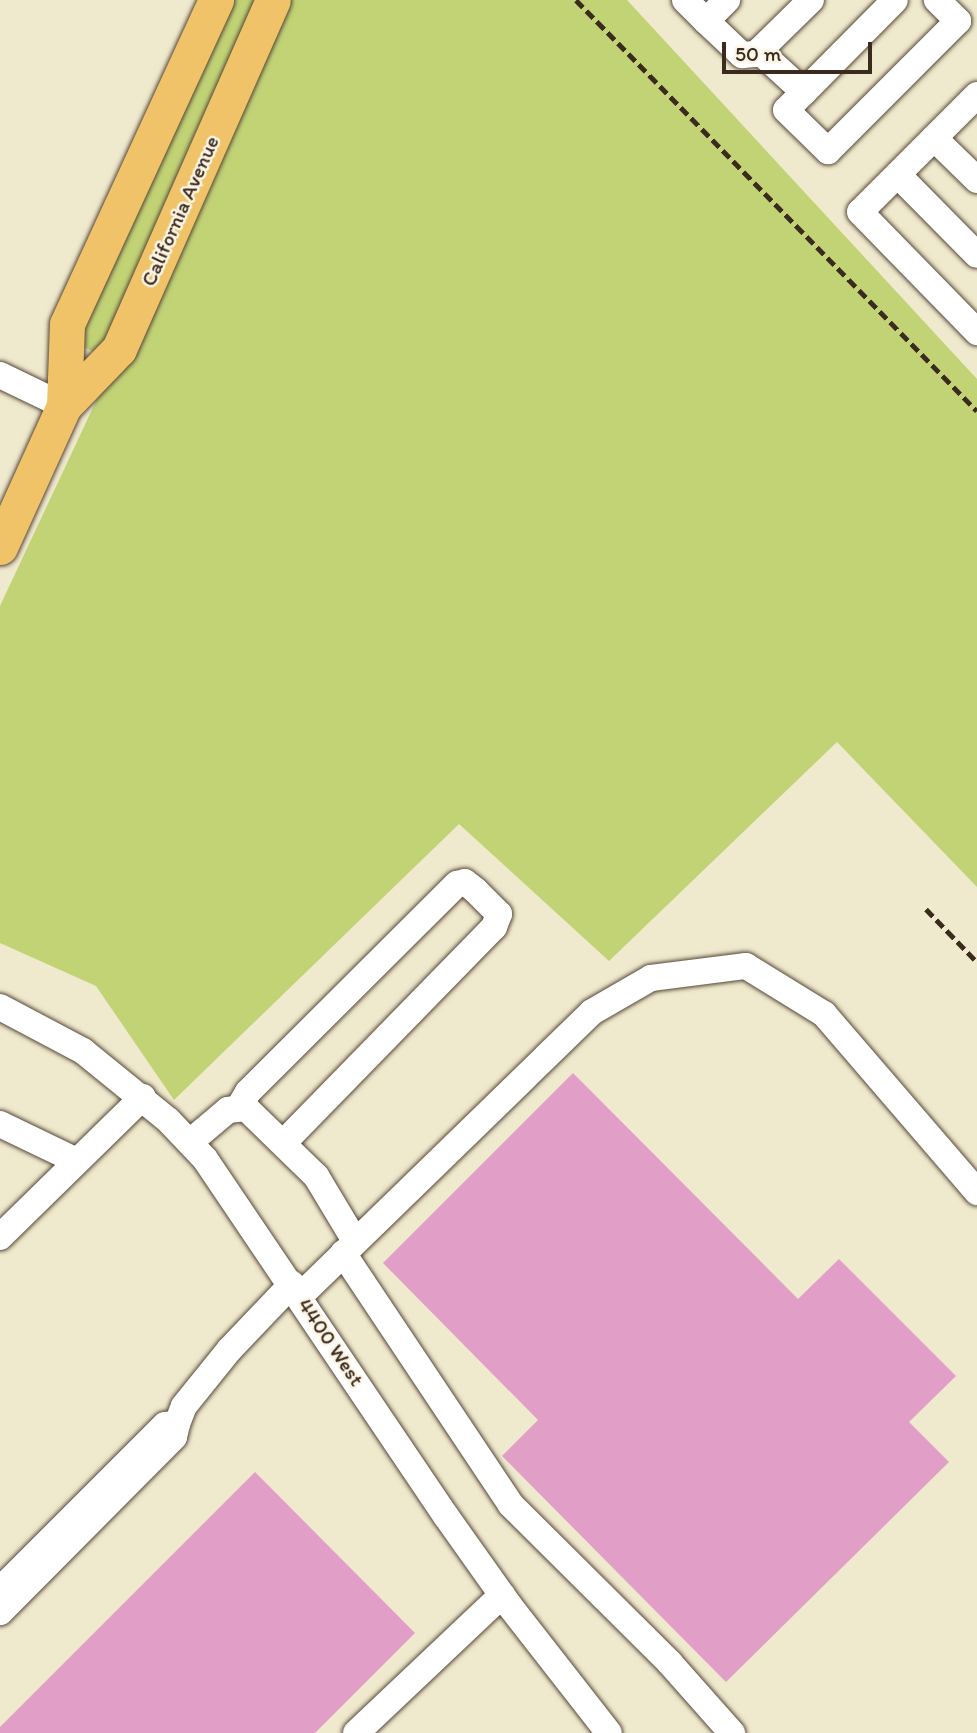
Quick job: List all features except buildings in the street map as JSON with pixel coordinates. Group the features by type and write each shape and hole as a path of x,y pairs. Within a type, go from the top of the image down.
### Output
{"main road":[{"name":"California Avenue","path":"64,406 67,324 216,0"},
{"name":"California Avenue","path":"0,547 64,406 119,349 273,0"}],"street":[{"path":"727,0 698,9 742,55 759,51 811,0"},
{"path":"895,0 786,110 828,151 958,21 937,0"},
{"path":"759,51 804,92"},
{"path":"976,98 860,212 977,332"},
{"path":"934,138 977,180"},
{"path":"898,175 977,255"},
{"path":"0,375 64,406"},
{"path":"239,1107 248,1092 457,884 465,882 475,890 499,914 494,927 283,1143"},
{"path":"0,1612 174,1437 184,1406 230,1349 349,1247 592,1012 651,978 746,966 824,1014 977,1192"},
{"name":"4400 West","path":"0,1007 83,1051 143,1097 190,1142 221,1179 595,1728"},
{"path":"0,1237 143,1097"},
{"path":"190,1142 228,1110 239,1107 252,1113 316,1176 349,1247 511,1505 670,1663 732,1733"},
{"path":"0,1124 77,1161"},
{"path":"0,1590 165,1425 177,1424"},
{"path":"356,1733 502,1595"}],"green space":[{"path":"230,0 258,0 100,354 76,344"},
{"path":"284,0 627,0 977,379 977,887 837,742 609,961 459,824 174,1100 96,986 0,943 0,606"}],"railway":[{"path":"576,0 977,411"},
{"path":"926,909 977,962"}]}
